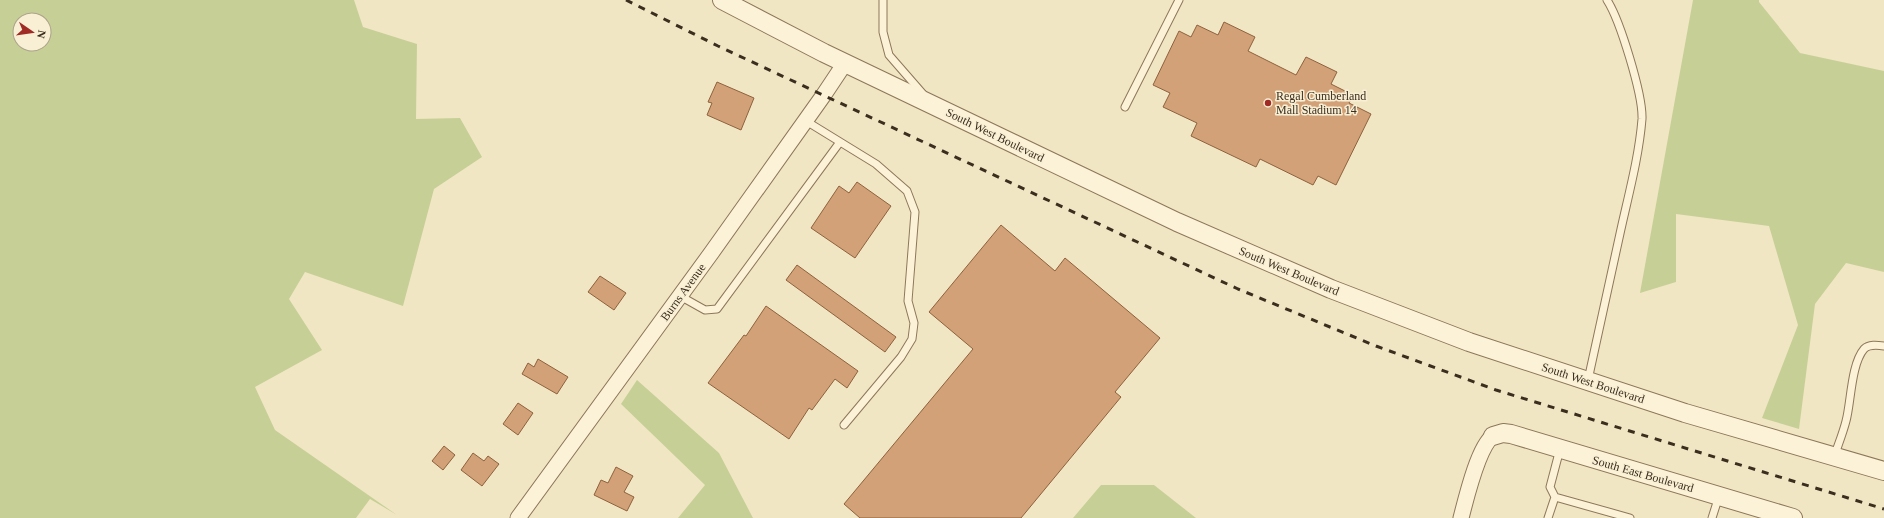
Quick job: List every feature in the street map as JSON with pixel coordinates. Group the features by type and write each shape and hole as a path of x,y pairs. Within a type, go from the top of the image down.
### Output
{"street":[{"name":"South West Boulevard","path":"722,0 845,63 1177,222 1274,265 1449,335 1685,413 1884,471"},
{"name":"Burns Avenue","path":"518,518 806,121 845,63"},
{"name":"South East Boulevard","path":"1493,436 1503,433 1511,434 1793,518"},
{"path":"1460,518 1480,454 1488,439 1493,436"}],"lane":[{"path":"1125,107 1179,0"},
{"path":"1587,381 1634,173 1642,118 1638,92 1625,43 1612,8 1607,0"},
{"path":"882,1 883,32 889,55 934,105"},
{"path":"806,121 876,164 907,191 915,212 908,301 914,323 912,339 901,357 844,425"},
{"path":"680,296 705,310 717,309 840,142"},
{"path":"1834,457 1846,421 1853,378 1859,359 1864,349 1872,345 1884,346"},
{"path":"1548,518 1555,497 1550,487 1560,449"},
{"path":"1712,518 1719,496"},
{"path":"1555,497 1630,518"}],"green space":[{"path":"0,0 354,0 363,27 417,44 416,119 460,118 482,157 434,189 403,306 305,272 289,299 322,350 255,387 275,430 397,515 370,499 356,518 0,518"},
{"path":"1693,0 1759,0 1759,2 1800,53 1884,71 1884,272 1846,263 1815,304 1799,429 1762,418 1798,325 1769,226 1676,214 1676,282 1640,293"},
{"path":"637,380 719,453 753,518 678,518 705,485 621,404"},
{"path":"1101,485 1154,485 1196,518 1073,518"}],"building":[{"path":"1224,22 1255,37 1248,51 1296,75 1306,57 1337,72 1331,84 1353,95 1349,103 1371,114 1336,185 1318,176 1313,185 1260,159 1256,167 1191,136 1197,123 1163,107 1170,93 1153,85 1179,31 1191,37 1197,25 1218,35"},
{"path":"717,82 754,98 741,130 707,115 712,103 708,102"},
{"path":"857,182 891,206 855,258 811,228 839,186 849,193"},
{"path":"1001,225 1055,271 1065,258 1160,338 1115,392 1121,397 1021,518 860,518 844,504 973,349 929,312"},
{"path":"797,265 896,337 885,352 786,280"},
{"path":"600,276 626,293 614,310 588,292"},
{"path":"766,306 858,371 847,388 835,379 812,410 809,408 789,439 708,383 744,335 746,336"},
{"path":"538,359 568,377 557,394 522,374 528,363 534,367"},
{"path":"518,403 533,413 518,435 503,424"},
{"path":"444,446 455,455 443,470 432,461"},
{"path":"473,453 484,461 488,456 499,464 482,486 461,470"},
{"path":"616,467 633,476 624,492 634,497 627,511 594,495 601,480 608,483"}],"railway":[{"path":"626,0 718,46 1238,289 1376,346 1496,390 1884,509"}],"place":[{"name":"Regal Cumberland Mall Stadium 14","path":"1268,103"}]}
